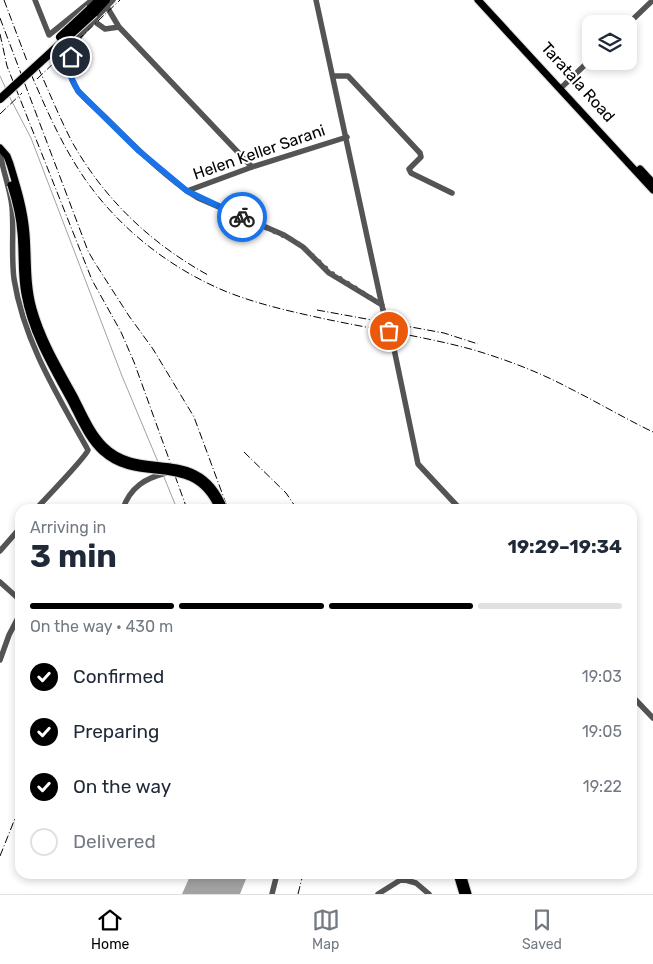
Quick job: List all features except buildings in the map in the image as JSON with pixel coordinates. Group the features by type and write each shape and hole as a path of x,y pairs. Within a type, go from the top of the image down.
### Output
{"highway":[{"path":"0,99 99,0"},
{"path":"0,94 89,10 107,4"}],"main road":[{"path":"478,0 653,190"},
{"name":"Taratala Road","path":"484,0 653,183"},
{"path":"1,150 8,164 22,205 26,234 29,291 38,324 48,349 95,435 106,448 123,459 178,468 198,475 215,491 222,504"},
{"path":"8,164 19,219 24,292 33,326 43,351 91,438 102,452 126,465 171,471 186,475 200,482 211,494 216,504"},
{"path":"458,879 463,894"},
{"path":"464,879 468,894"}],"street":[{"path":"35,0 49,35 89,10 92,0"},
{"path":"80,0 89,10 92,22 105,29 119,27"},
{"name":"Helen Keller Sarani","path":"113,0 107,4 74,45 70,71 71,77 78,91 139,151 187,191 252,167 347,137"},
{"path":"316,0 418,464 455,504"},
{"path":"637,15 653,0"},
{"path":"107,4 119,27 252,167"},
{"path":"563,86 582,68"},
{"path":"333,76 348,76 420,153 421,158 409,169 411,173 452,193"},
{"path":"1,150 12,205 13,263 20,309 32,345 88,450 86,456 41,504"},
{"path":"187,191 293,240 330,272 382,305"},
{"path":"124,504 139,484 150,477 171,471"},
{"path":"0,551 15,534"},
{"path":"0,582 15,596"},
{"path":"0,660 15,624"},
{"path":"637,701 653,718"},
{"path":"272,894 276,879"},
{"path":"378,894 402,879 416,883 429,894"}],"shaded area":[{"path":"189,879 246,879 240,894 182,894"}],"waterway":[{"path":"0,76 6,89"},
{"path":"9,96 31,138 122,376 158,462"},
{"path":"164,477 175,504"}],"railway":[{"path":"4,0 27,61"},
{"path":"37,79 120,0"},
{"path":"0,18 88,251 129,316 153,349 194,417 226,504"},
{"path":"0,34 7,66 92,280 121,332 134,362 185,504"},
{"path":"38,67 71,140 113,200 148,234 167,249 208,275"},
{"path":"31,74 51,119 74,162 88,183 103,202 138,237 177,266 220,289 274,307 438,341 499,358 558,382 653,432"},
{"path":"0,114 22,93"},
{"path":"317,310 444,333 478,344"},
{"path":"244,452 286,493 294,504"},
{"path":"0,856 15,818"},
{"path":"298,894 302,879"}],"way so far":[{"path":"242,217 293,240 330,272 382,305 389,331"}],"route":[{"path":"71,57 71,77 78,91 139,151 187,191 198,198 242,217"}]}
